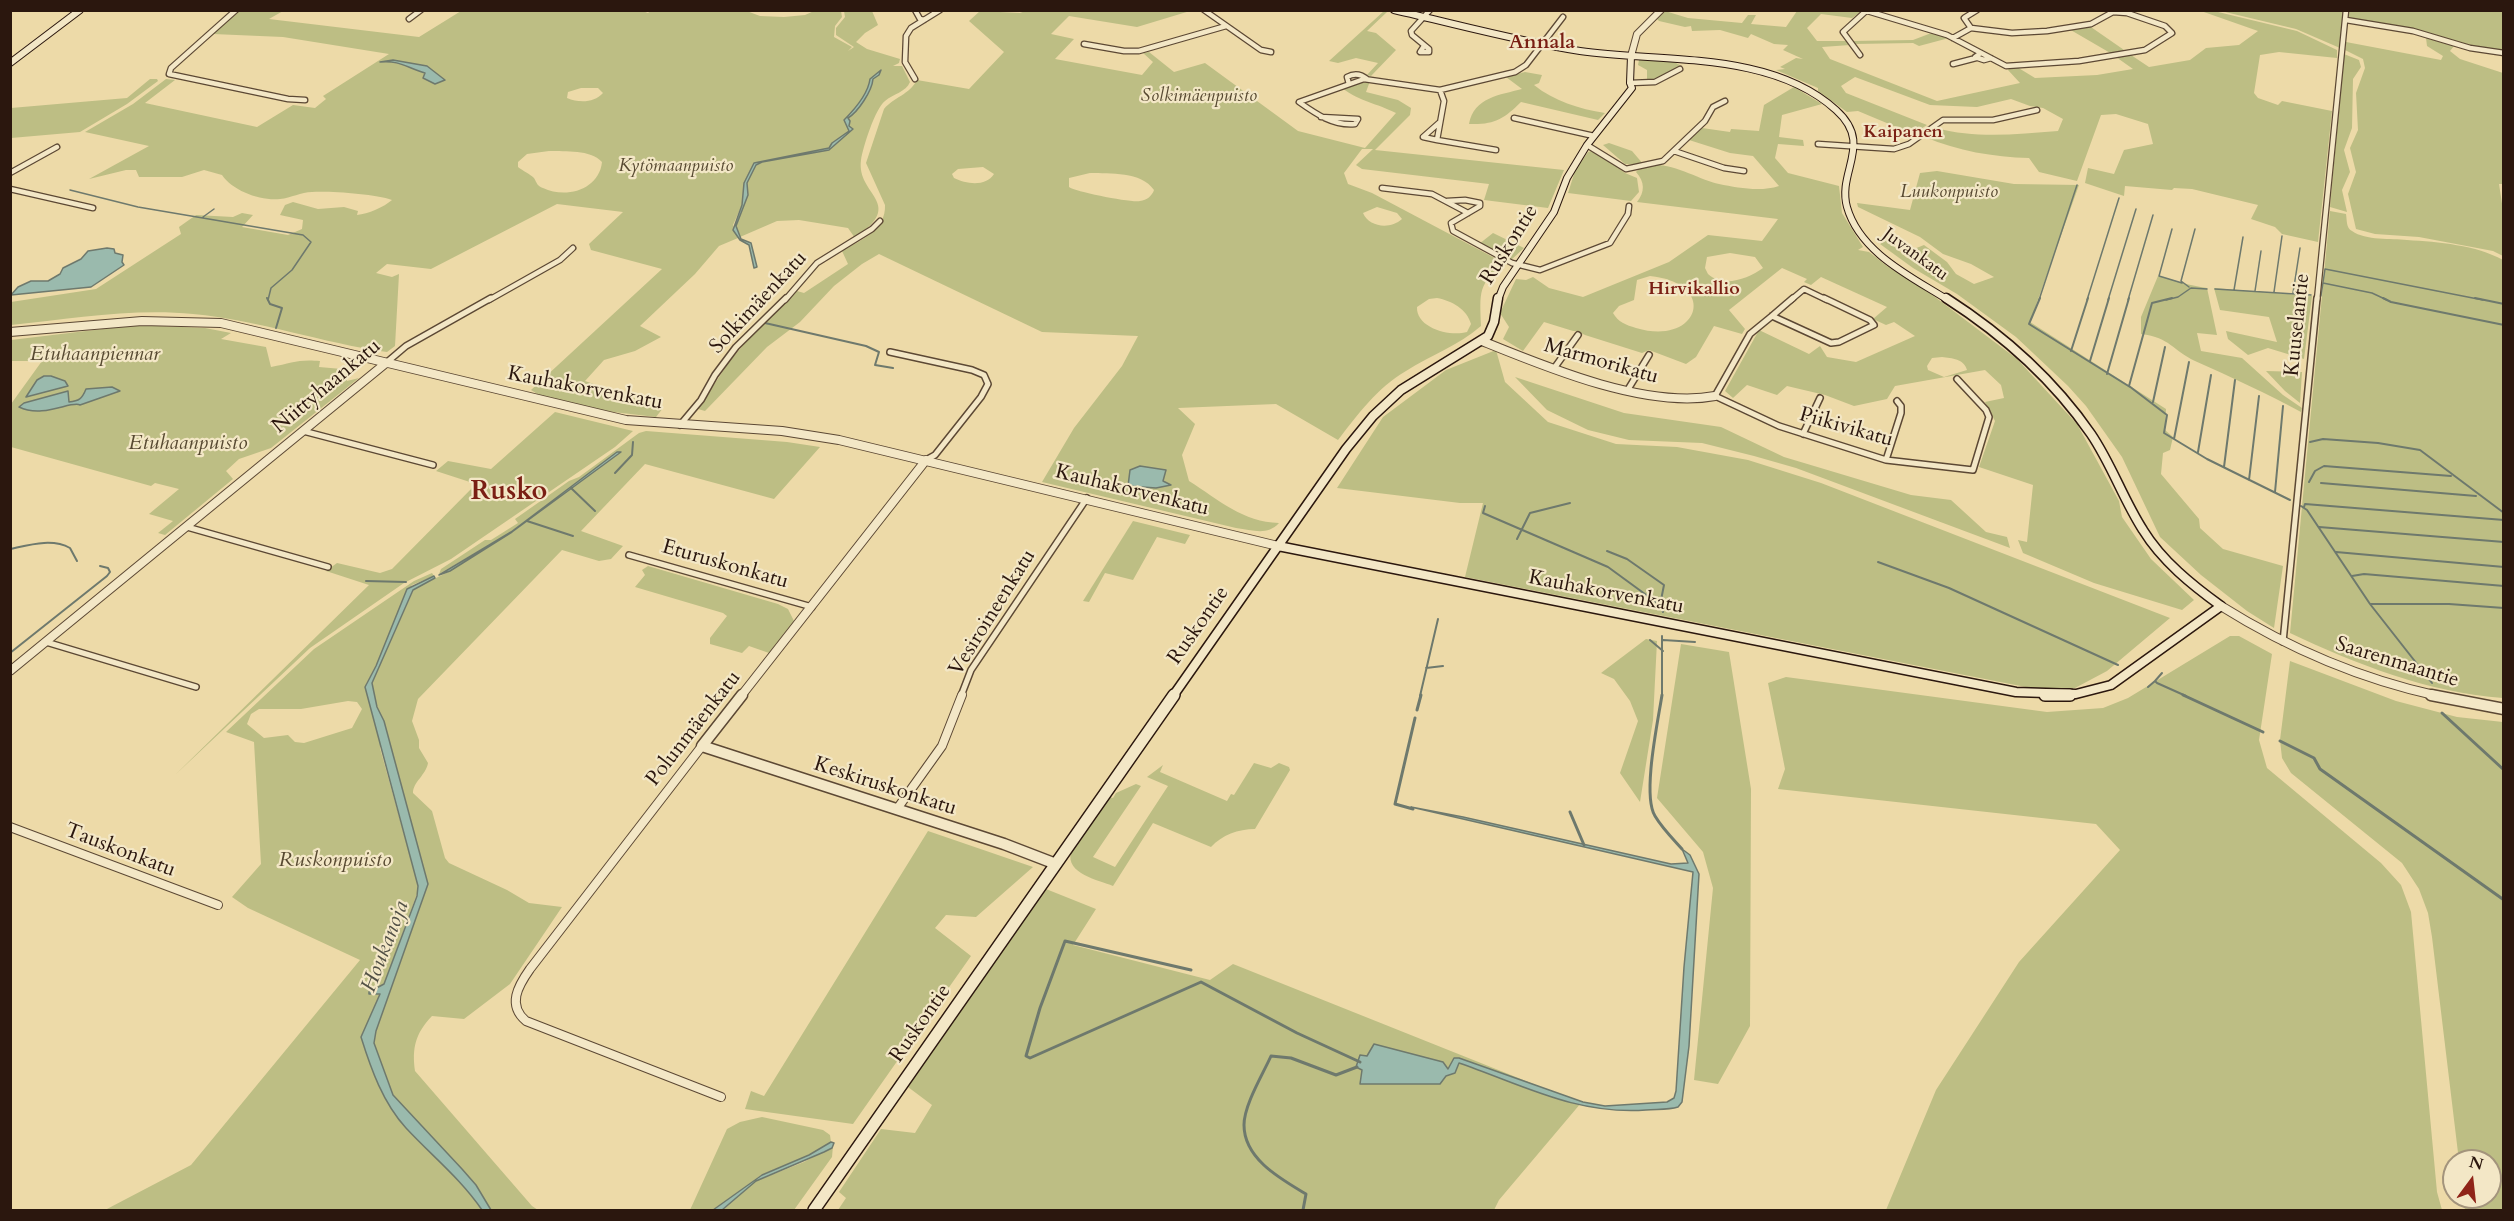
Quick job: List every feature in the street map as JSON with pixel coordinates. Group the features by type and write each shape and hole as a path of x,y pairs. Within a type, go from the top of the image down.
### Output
{"main road":[{"path":"10,63 80,10"},
{"path":"1394,10 1543,44 1631,57 1728,64 1768,74 1791,82 1819,98 1840,114 1854,134 1855,147"},
{"path":"1629,87 1631,57"},
{"name":"Ruskontie","path":"814,1210 1346,449 1373,416 1417,379 1482,341 1492,327 1498,296 1554,212 1567,178 1587,145 1617,111 1629,87"},
{"name":"Juvankatu","path":"1855,147 1846,204 1853,223 1865,239 1887,260 1980,321 2042,375 2094,439 2151,540 2174,567 2221,606"},
{"name":"Kauhakorvenkatu","path":"1278,546 2016,692 2060,697 2088,693 2111,685 2221,606"}],"street":[{"path":"236,10 171,68 169,74 288,99 305,100"},
{"path":"409,19 421,10"},
{"path":"915,10 920,19 924,20"},
{"path":"915,79 905,62 908,30 940,10"},
{"path":"1204,10 1261,50 1271,52"},
{"path":"1424,46 1411,33 1430,10"},
{"path":"1631,57 1637,34 1660,10"},
{"path":"1971,28 1964,18 1977,10"},
{"name":"Kuuselantie","path":"2283,642 2346,10"},
{"path":"1860,55 1843,32 1865,11 1953,38 2006,66 2079,62 2145,51 2171,34 2171,31 2143,19 2113,12 2091,24 2047,31 2012,33 1971,28 1953,38"},
{"path":"1321,117 1359,120 1353,125 1321,117 1299,102 1367,79 1421,89 1440,90 1521,69 1563,17"},
{"path":"2346,20 2402,29 2470,48 2504,53"},
{"path":"1084,44 1124,51 1140,51 1226,26"},
{"path":"1976,58 1975,55 1981,53"},
{"path":"1953,64 1976,58 1984,60 1991,58"},
{"path":"1629,87 1655,82 1680,69"},
{"path":"1437,140 1444,101 1440,90"},
{"path":"1587,145 1626,169 1660,163 1705,121 1713,107 1725,101"},
{"path":"1818,144 1894,149 1909,144 1943,120 1993,120 2037,110"},
{"path":"1514,118 1594,136"},
{"path":"1440,122 1423,137 1496,150"},
{"path":"10,173 57,147"},
{"path":"1674,151 1724,168 1744,171"},
{"path":"1382,188 1422,191 1448,201 1468,213"},
{"path":"10,189 93,208"},
{"path":"1448,201 1465,200 1480,203 1480,206 1450,224 1453,231 1518,265 1533,269 1544,269 1610,243 1628,214 1629,206"},
{"name":"Solkimäenkatu","path":"680,425 701,400 715,375 736,347 790,295 817,262 872,229 880,221"},
{"name":"Niittyhaankatu","path":"10,671 406,346 560,260 573,248"},
{"path":"1716,396 1750,334 1771,315 1804,289 1870,320 1874,326 1839,342 1831,343 1771,315"},
{"name":"Kauhakorvenkatu","path":"10,332 135,320 221,323 626,420 807,434 1087,498 1278,546"},
{"path":"1555,368 1578,335"},
{"name":"Marmorikatu","path":"1482,341 1627,391 1690,400 1706,400 1716,396"},
{"name":"Polunmäenkatu","path":"721,1097 526,1021 518,1014 514,1003 518,987 530,969 926,460 935,455 981,397 988,384 984,375 972,370 890,352"},
{"path":"1627,391 1649,355"},
{"name":"Piikivikatu","path":"1716,396 1779,426 1886,460 1974,470 1989,417 1986,410 1957,379"},
{"path":"1803,434 1820,398"},
{"path":"1886,460 1901,413 1897,401"},
{"path":"303,431 433,465"},
{"name":"Vesiroineenkatu","path":"897,809 942,746 971,670 1087,498"},
{"path":"188,527 328,567"},
{"name":"Eturuskonkatu","path":"629,555 812,607"},
{"name":"Juvankatu","path":"2221,606 2283,642"},
{"path":"46,642 196,687"},
{"name":"Saarenmaantie","path":"2283,642 2344,668 2407,688 2458,701 2504,709"},
{"name":"Keskiruskonkatu","path":"702,746 1004,844 1056,864"},
{"name":"Tauskonkatu","path":"10,827 218,905"}],"green space":[{"name":"Kytömaanpuisto","path":"640,10 648,13 651,10 744,10 760,16 784,17 805,15 814,11 841,11 842,17 835,26 834,37 852,47 848,51 854,47 836,35 836,28 845,17 844,11 872,11 878,25 856,42 867,49 900,59 899,63 893,66 902,66 910,82 906,88 881,105 862,154 861,172 876,199 877,216 870,226 855,238 848,228 799,220 777,221 740,237 736,226 748,195 747,183 756,164 763,161 754,163 744,183 742,205 733,225 738,238 719,246 695,274 640,326 661,337 635,351 604,360 585,381 663,408 656,417 605,411 539,395 531,390 662,269 591,250 589,244 623,212 557,204 431,269 387,264 376,273 392,277 399,274 395,346 387,352 242,321 193,314 125,313 11,325 11,302 96,289 181,234 179,227 196,215 233,217 242,213 253,215 242,227 288,235 302,229 303,220 280,215 285,205 293,202 318,209 344,207 358,211 357,215 376,210 392,200 364,195 320,192 280,199 256,197 233,186 222,175 204,170 182,177 139,177 136,170 126,170 89,179 149,146 85,132 133,104 166,79 175,80 145,103 257,127 293,105 315,108 326,99 323,96 389,54 283,37 213,34 239,11 283,11 269,19 419,37 461,11","holes":["581,88 598,88 603,93 595,99 586,101 567,98 568,92","549,151 591,155 602,162 600,172 595,179 580,190 562,193 541,187 534,178 518,167 518,162 527,154"]},
{"name":"Solkimäenpuisto","path":"1028,10 1190,11 1137,27 1069,16 1051,34 1074,39 1055,59 1142,75 1153,62 1143,53 1149,52 1174,72 1205,63 1298,131 1365,148 1396,113 1342,88 1370,81 1366,92 1398,100 1411,108 1410,115 1375,150 1564,170 1548,208 1484,200 1489,184 1362,169 1356,165 1373,149 1362,149 1344,173 1348,184 1372,193 1506,264 1490,277 1482,290 1481,326 1386,385 1338,440 1276,404 1178,408 1195,424 1182,455 1189,481 1243,514 1266,522 1279,523 1270,530 1236,528 1042,482 1074,428 1122,366 1138,336 1042,332 879,254 834,286 800,322 767,347 705,411 698,409 729,362 761,324 797,291 804,293 848,264 842,251 877,228 884,214 885,205 866,163 884,109 910,89 917,80 969,89 1004,52 969,21 980,11 1020,13","holes":["983,167 994,174 981,183 970,183 954,178 952,174 958,169","1090,173 1125,175 1141,179 1154,190 1145,200 1127,200 1074,189 1069,187 1069,178","1377,207 1397,213 1402,219 1386,226 1375,224 1363,213","1429,299 1443,299 1462,310 1471,324 1467,332 1443,332 1422,320 1417,307"]},
{"path":"1384,11 1387,12 1367,31 1376,33 1396,50 1371,76 1367,75 1378,63 1356,58 1338,63 1329,61"},
{"path":"1665,11 1688,18 1742,23 1748,15 1756,15 1751,24 1786,27 1797,11 1862,11 1852,18 1821,14 1807,28 1817,41 1847,41 1850,45 1822,47 1830,59 1937,101 2020,83 2008,70 2010,67 2017,67 2035,78 2097,75 2133,69 2116,57 2131,55 2149,67 2190,60 2206,48 2239,45 2258,31 2201,11 2214,11 2297,31 2337,50 2337,58 2279,52 2260,55 2254,93 2258,98 2278,105 2282,101 2332,111 2318,242 2282,234 2275,227 2251,219 2258,205 2192,189 2174,188 2172,190 2125,186 2124,196 2085,183 2088,168 2114,174 2124,150 2153,144 2148,124 2116,114 2101,115 2077,181 2039,172 2029,158 1976,152 1925,137 1936,128 1982,135 2058,131 2063,119 2043,108 2011,99 1977,107 1930,105 1855,77 1841,86 1846,93 1927,125 1913,134 1858,111 1847,112 1818,91 1818,88 1776,70 1785,69 1780,67 1796,58 1803,59 1783,50 1788,45 1774,44 1751,34 1748,38 1720,30 1692,31 1691,26 1685,27 1659,21 1657,19"},
{"path":"2221,11 2344,11 2340,48 2296,29"},
{"path":"2348,11 2503,11 2503,53 2469,47 2415,31 2347,19"},
{"path":"2088,25 2127,52 2112,54 2069,29"},
{"path":"1934,32 1949,38 1919,46 1913,43 1854,44 1852,41 1913,40"},
{"path":"2426,38 2454,46 2450,51 2460,59 2503,73 2503,184 2499,184 2503,210 2503,256 2493,251 2419,237 2375,234 2356,229 2348,194 2356,172 2350,148 2358,130 2356,93 2365,68 2363,59 2345,50 2346,42 2441,60 2443,56 2427,46"},
{"path":"2344,54 2359,60 2361,67 2353,79 2352,128 2344,150 2350,172 2342,190 2347,212 2330,207"},
{"path":"1639,60 1674,62 1680,65 1672,74 1647,81 1647,70 1638,65"},
{"path":"1525,72 1542,75 1539,83 1534,85 1550,96 1576,107 1605,113 1598,120 1521,102 1498,120 1469,124 1476,108 1482,103 1522,89 1506,77"},
{"path":"150,79 158,81 127,104 80,132 11,138 11,108 127,98"},
{"path":"1794,87 1822,104 1782,115 1779,137 1803,140 1804,146 1778,144 1775,158 1788,173 1839,186 1842,213 1863,247 1858,250 1869,252 1931,294 2017,359 2077,424 2119,501 2122,517 2151,559 2194,600 2182,610 2094,583 2023,553 2018,540 2027,542 2033,485 1979,467 1995,421 1985,402 2004,398 2001,385 1985,370 1895,386 1887,399 1854,406 1825,395 1787,386 1777,395 1747,385 1733,398 1725,391 1759,330 1809,354 1820,346 1827,357 1856,362 1915,336 1894,322 1886,325 1873,319 1887,307 1821,277 1811,285 1804,282 1807,279 1782,268 1729,310 1745,329 1742,334 1714,326 1696,357 1686,364 1649,350 1642,353 1544,322 1523,351 1503,339 1509,327 1500,313 1516,279 1526,280 1533,277 1549,288 1583,297 1669,262 1708,235 1762,241 1778,219 1637,202 1643,187 1636,172 1644,167 1665,166 1710,182 1734,187 1757,189 1779,186 1753,156 1730,153 1689,140 1702,128 1730,132 1731,129 1759,131 1764,105","holes":["1730,253 1755,257 1763,268 1750,276 1728,281 1721,281 1708,274 1705,268 1707,257","1650,276 1672,281 1686,290 1693,301 1693,312 1687,322 1675,329 1658,332 1636,328 1620,321 1613,313 1619,306 1634,300 1637,280","1932,358 1957,360 1963,363 1967,370 1944,377 1928,370 1927,366"]},
{"path":"1609,143 1632,151 1644,165 1625,164 1603,145"},
{"path":"1595,150 1625,173 1637,178 1639,192 1631,201 1568,193 1575,171 1588,152"},
{"name":"Luukonpuisto","path":"1937,171 2014,184 2079,185 2030,322 2166,409 2165,430 2173,437 2170,450 2163,453 2161,474 2199,519 2200,528 2223,549 2283,566 2274,628 2247,611 2201,575 2160,537 2122,457 2086,406 2068,386 2016,337 1957,294 1913,268 1880,244 1887,240 1907,258 1918,254 1914,249 1924,245 1947,262 1956,274 1974,284 1994,277 1971,264 1943,254 1920,237 1858,207 1857,203 1910,210 1920,173"},
{"path":"2330,211 2346,214 2350,230 2364,236 2457,245 2503,260 2503,698 2448,690 2394,675 2340,656 2290,633"},
{"path":"1493,233 1524,248 1511,260 1479,244"},
{"path":"2158,276 2207,288 2217,335 2197,333 2201,351 2242,358 2283,395 2302,408 2301,412 2187,357 2159,338 2141,334 2141,317"},
{"path":"2214,288 2312,296 2304,359 2268,348 2248,355 2228,339 2226,331 2277,342 2269,317 2220,310"},
{"path":"136,325 205,328 231,333 221,339 266,347 271,367 300,361 320,361 319,367 342,369 342,374 347,375 347,381 359,378 271,448 239,459 226,471 233,479 165,535 158,533 173,521 149,514 179,489 155,483 151,486 11,447 11,404 42,361 11,361 11,340"},
{"path":"1496,350 1505,382 1548,422 1616,444 1677,447 1748,460 1821,483 2170,618 2107,671 2075,688 2036,689 1465,577 1483,503 1460,503 1337,488 1383,417 1446,370"},
{"path":"2266,371 2302,372 2300,403 2285,391"},
{"path":"1515,377 1624,413 1721,427 1784,457 1911,495 1951,500 1986,532 2007,537 2010,548 1796,468 1754,456 1702,443 1629,440 1588,430 1547,410"},
{"path":"555,412 633,431 615,447 451,559 404,583 310,648 175,775 369,585 326,571 337,563 380,573 392,569 476,484 436,471 448,461 491,469"},
{"path":"646,431 787,442 820,447 774,499 645,464 581,531 623,546 611,559 599,561 562,550 418,699 412,721 419,740 419,748 428,763 413,793 432,811 445,858 449,863 529,903 562,907 510,984 464,1019 432,1016 418,1035 416,1042 415,1071 532,1206 538,1210 491,1210 476,1185 393,1095 374,1043 376,1031 428,884 372,683 414,589 450,571 512,532 620,453 617,452 511,532 439,574 441,569 485,540 491,540 518,523 515,519 569,481 579,477 639,433"},
{"path":"1133,521 1190,535 1185,544 1157,537 1133,580 1105,573 1089,602 1083,601"},
{"path":"648,566 778,604 788,609 794,621 769,653 749,646 742,653 710,644 710,638 727,616 635,587 645,575 642,570"},
{"name":"Ruskonpuisto","path":"432,573 434,576 412,585 405,595 376,666 366,684 381,741 380,748 418,891 384,984 370,991 369,994 380,994 361,1037 379,1085 398,1118 456,1178 482,1210 105,1210 191,1165 360,960 248,908 232,897 261,864 254,742 226,732 314,649 414,581","holes":["348,701 357,702 362,709 352,728 304,743 295,742 288,735 264,738 247,724 251,714 259,709 301,709"]},
{"path":"2230,636 2239,636 2272,654 2259,740 2267,768 2381,863 2401,885 2411,912 2437,1192 2442,1210 1886,1210 1936,1090 2019,962 2120,850 2096,824 1778,789 1785,769 1768,683 1786,677 2047,712 2103,708 2128,698"},
{"path":"1646,639 1657,641 1653,720 1640,802 1620,773 1638,721 1630,701 1614,679 1601,673"},
{"path":"1681,644 1729,652 1751,789 1750,1026 1718,1084 1694,1080 1713,888 1703,852 1657,798"},
{"path":"2290,661 2396,701 2457,717 2503,722 2503,1210 2465,1210 2502,1209 2502,1149 2458,1149 2432,937 2428,913 2419,889 2402,863 2291,773 2282,758 2280,740"},
{"path":"1254,763 1271,768 1279,763 1289,767 1290,770 1255,829 1231,834 1220,839 1211,847 1153,823 1113,886 1084,875 1073,866 1071,852 1109,797 1113,798 1116,793 1136,784 1141,786 1093,857 1115,867 1168,786 1147,777 1163,765 1160,772 1227,801 1231,794 1234,795"},
{"path":"928,831 1033,867 976,917 946,915 935,928 971,956 853,1124 745,1109 751,1091 764,1096"},
{"path":"1046,889 1096,909 1073,945 1210,980 1233,964 1581,1103 1499,1200 1494,1210 838,1210 846,1198 839,1192 881,1129 915,1133 932,1105 908,1087"},
{"path":"762,1117 823,1130 830,1135 831,1142 809,1155 761,1175 713,1210 690,1210 727,1129 740,1122"},
{"path":"833,1146 832,1157 794,1210 722,1210 756,1181 804,1162"}],"shaded area":[{"path":"393,60 427,66 445,80 435,84 423,78 425,73 398,63 380,62"},
{"path":"881,70 879,75 873,79 864,101 848,118 849,126 853,129 829,150 756,165 747,183 748,195 736,226 741,239 751,243 757,267 754,268 749,245 740,240 733,230 742,205 744,183 754,163 829,148 832,143 849,131 844,120 864,96 870,79"},
{"path":"114,249 115,253 123,255 124,265 91,287 11,295 18,287 31,281 48,281 60,274 63,268 81,259 88,251"},
{"path":"44,376 65,381 68,386 26,397 37,380"},
{"path":"112,387 120,391 80,405 38,411 19,407 24,403 68,391 69,402 75,401 82,397 86,389"},
{"path":"617,452 621,452 512,532 450,571 439,575 511,532"},
{"path":"1140,466 1166,470 1163,481 1171,485 1156,488 1128,486 1130,470"},
{"path":"434,576 435,578 413,590 372,683 428,884 376,1031 374,1043 393,1095 476,1185 491,1210 482,1210 456,1178 398,1118 379,1085 361,1037 380,994 369,994 369,992 384,984 417,896 418,886 365,687 376,666 407,589"},
{"path":"1411,807 1671,864 1688,863 1682,849 1690,855 1699,874 1689,1046 1682,1102 1678,1107 1620,1110 1596,1108 1550,1097 1459,1063 1455,1073 1446,1076 1440,1084 1360,1084 1362,1070 1356,1067 1360,1055 1367,1056 1374,1044 1443,1062 1448,1069 1454,1058 1459,1058 1583,1102 1605,1106 1667,1102 1674,1098 1676,1091 1693,872"},
{"path":"831,1142 834,1143 832,1148 756,1181 722,1210 713,1210 762,1175 809,1155"}],"waterway":[{"path":"2039,300 2077,185"},
{"path":"70,190 138,207 303,235 311,242 292,270 271,288 268,300"},
{"path":"2087,300 2119,198"},
{"path":"203,217 214,209"},
{"path":"2108,300 2136,209"},
{"path":"2128,300 2153,215"},
{"path":"2172,229 2159,276 2182,283"},
{"path":"2189,287 2181,281 2195,229"},
{"path":"2274,292 2282,236"},
{"path":"2234,290 2243,237"},
{"path":"2293,293 2300,248"},
{"path":"2255,291 2261,251"},
{"path":"2321,296 2325,269 2483,300"},
{"path":"2323,283 2372,293 2387,300"},
{"path":"2166,300 2178,297 2191,288 2207,289"},
{"path":"2215,289 2311,295"},
{"path":"2040,298 2029,324 2071,350"},
{"path":"2071,350 2088,298"},
{"path":"2090,361 2109,298"},
{"path":"2107,373 2129,298"},
{"path":"2172,298 2152,303 2129,386 2167,415 2164,433 2207,459 2249,480"},
{"path":"2383,298 2387,300"},
{"path":"2475,298 2504,304"},
{"path":"268,300 270,304 282,308 276,328"},
{"path":"2387,300 2504,325"},
{"path":"765,323 866,346 879,352 875,365 893,368"},
{"path":"2153,402 2165,347"},
{"path":"2071,350 2107,373"},
{"path":"2174,439 2189,362"},
{"path":"2107,373 2130,387"},
{"path":"2198,452 2211,375"},
{"path":"2224,467 2235,380"},
{"path":"2249,480 2259,396"},
{"path":"2275,492 2283,406"},
{"path":"2310,442 2323,439 2378,443 2420,450 2504,513"},
{"path":"615,473 632,455 633,442"},
{"path":"2309,482 2315,471 2324,466 2451,476"},
{"path":"2249,480 2290,500"},
{"path":"2321,483 2476,496"},
{"path":"571,488 595,511"},
{"path":"1522,530 1530,513 1570,503"},
{"path":"2304,507 2305,504 2504,520"},
{"path":"1485,506 1483,513 1522,530"},
{"path":"2301,506 2307,510 2370,604"},
{"path":"527,521 573,536"},
{"path":"2319,527 2504,542"},
{"path":"1517,539 1522,530"},
{"path":"1522,530 1608,567 1660,605"},
{"path":"10,549 40,543 56,543 70,548 77,561"},
{"path":"1607,551 1627,559 1664,585 1660,605"},
{"path":"2336,552 2504,567"},
{"path":"1878,562 1949,588 2118,665"},
{"path":"10,653 107,576 110,572 108,568 100,566"},
{"path":"2352,576 2364,574 2504,586"},
{"path":"366,581 406,582"},
{"path":"2370,604 2449,604 2504,608"},
{"path":"2370,604 2432,683"},
{"path":"1660,605 1663,612"},
{"path":"1427,668 1438,619"},
{"path":"1662,636 1662,650"},
{"path":"1650,640 1662,650"},
{"path":"1663,640 1695,642"},
{"path":"1662,650 1662,695"},
{"path":"1427,668 1443,666"},
{"path":"1420,696 1427,668"},
{"path":"2155,681 2162,673"},
{"path":"2148,687 2155,681"},
{"path":"2155,681 2186,696"},
{"path":"1417,710 1421,695"},
{"path":"1662,695 1650,775 1651,806 1655,816 1682,849"},
{"path":"2183,695 2263,732"},
{"path":"2442,713 2504,770"},
{"path":"1413,809 1395,804 1415,718"},
{"path":"2280,741 2314,758 2320,769 2504,900"},
{"path":"1570,812 1584,845"},
{"path":"1191,970 1065,941 1040,1008 1026,1056 1030,1058 1201,982 1297,1033 1360,1062"},
{"path":"1303,1210 1306,1194 1275,1175 1250,1148 1244,1125 1250,1099 1271,1056 1291,1058 1336,1075 1357,1067"}],"district":[{"name":"Annala","path":"1542,43"},
{"name":"Kaipanen","path":"1903,133"},
{"name":"Hirvikallio","path":"1694,290"},
{"name":"Rusko","path":"509,493"}],"park label":[{"name":"Etuhaanpiennar","path":"95,355"},
{"name":"Etuhaanpuisto","path":"188,444"}],"water label":[{"name":"Houkanoja","path":"386,947"}]}
